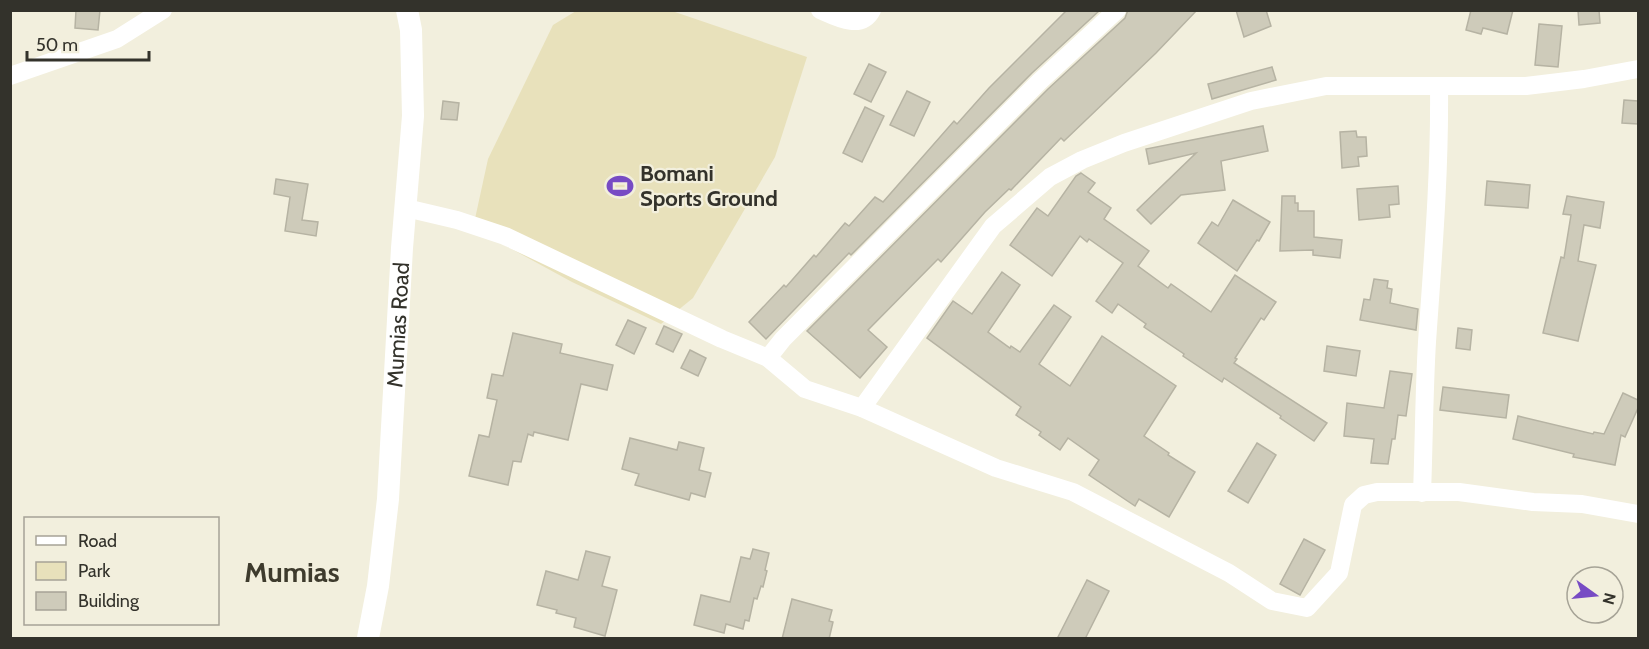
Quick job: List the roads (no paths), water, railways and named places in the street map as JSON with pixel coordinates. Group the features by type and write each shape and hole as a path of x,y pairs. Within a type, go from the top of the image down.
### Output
{"street":[{"path":"10,76 117,39 163,10"},
{"path":"820,10 850,21 862,21 869,16 872,10"},
{"path":"768,358 791,331 1041,81 1117,10"},
{"name":"Mumias Road","path":"368,639 378,586 388,499 413,116 411,30 408,12"},
{"path":"862,408 993,226 1050,177 1082,160 1125,143 1251,101 1326,86 1491,88 1584,80 1638,69"},
{"path":"1422,493 1427,344 1435,248 1440,135 1439,86"},
{"path":"406,208 457,220 505,236 722,339 768,358 805,389 862,408 996,468 1073,492 1229,573 1272,601 1307,608 1339,573 1353,505 1364,495 1377,492 1458,492 1533,502 1582,504 1638,514"}],"place":[{"name":"Bomani Sports Ground","path":"620,186"}],"district":[{"name":"Mumias","path":"292,572"}]}
